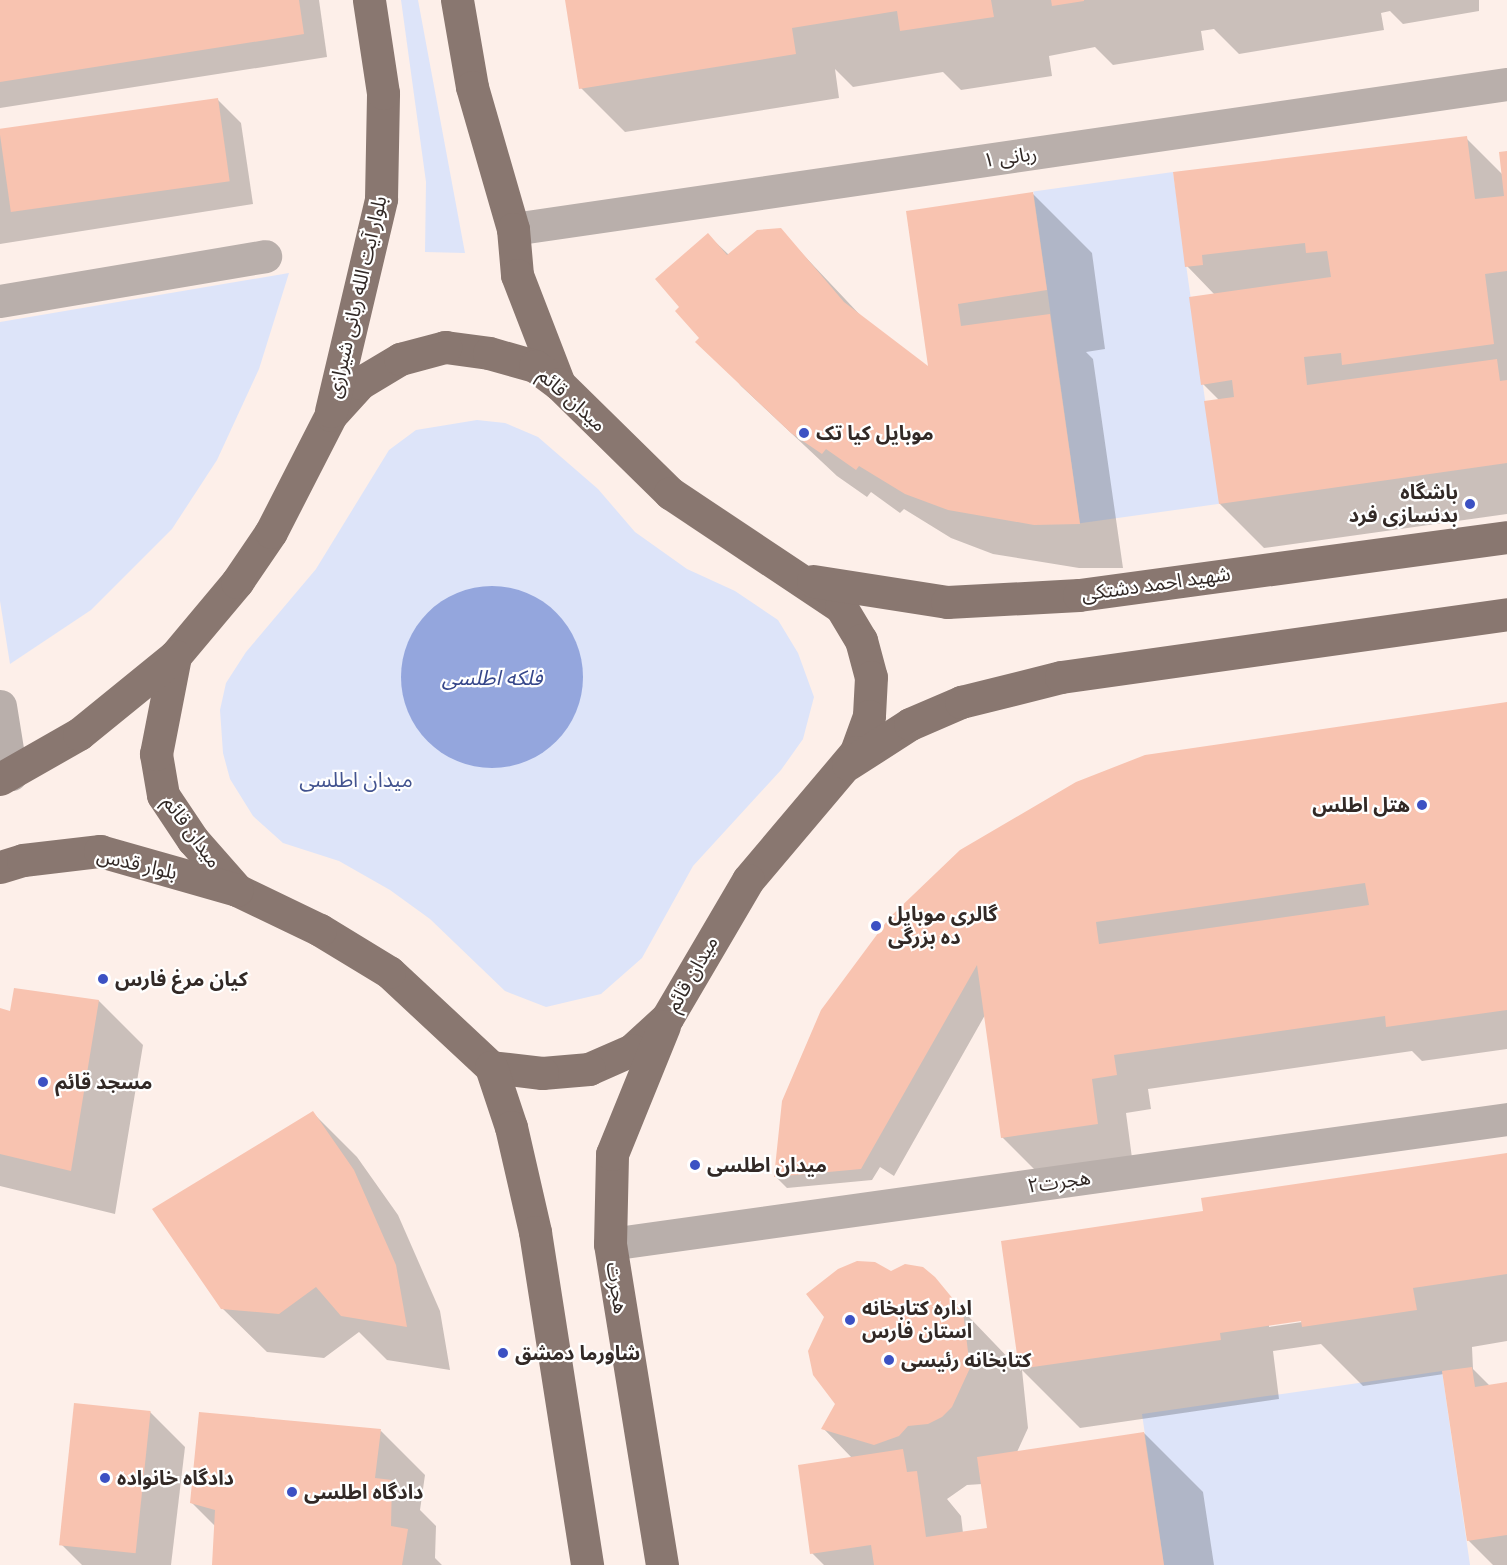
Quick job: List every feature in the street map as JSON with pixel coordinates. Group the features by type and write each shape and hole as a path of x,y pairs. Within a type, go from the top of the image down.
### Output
{"main road":[{"name":"بلوار آیت الله ربانی شیرازی","path":"331,415 381,199 383,93 369,0"},
{"path":"457,0 472,87 513,229 518,275 558,384"},
{"name":"میدان قائم","path":"445,347 489,353 535,366 558,384 670,493 734,539 805,579 841,607 861,640 871,677 869,716 846,765 748,880 667,1018 632,1050 589,1069 542,1073 491,1067 389,972 320,930 237,890 193,840 163,795 156,754 175,656 237,582 271,532 331,415 360,382 400,359 445,347"},
{"name":"شهید احمد دشتکی","path":"805,579 947,602 1079,595 1507,537"},
{"path":"846,765 910,724 961,702 1061,676 1507,614"},
{"path":"6,776 79,734 175,656"},
{"name":"بلوار قدس","path":"0,867 23,860 100,852 237,890"},
{"name":"هجرت","path":"662,1565 610,1244 612,1154 667,1018"},
{"path":"491,1067 511,1127 535,1232 587,1565"}],"street":[{"name":"ربانی ۱","path":"513,229 1507,84"},
{"path":"0,301 265,256"},
{"path":"0,706 6,776"},
{"name":"هجرت۲","path":"610,1244 1507,1119"}],"shaded area":[{"path":"401,0 418,0 465,253 425,252 426,182"},
{"path":"1173,172 1220,504 1080,523 1033,192"},
{"path":"289,273 259,369 217,460 172,529 91,610 10,664 0,601 0,322"},
{"path":"477,420 505,423 538,437 598,489 635,532 687,569 735,591 778,620 798,653 814,697 803,739 781,770 693,866 642,958 601,994 546,1007 505,991 430,919 390,890 339,861 283,843 253,816 230,779 223,753 220,710 226,683 246,652 316,569 389,450 416,430"},
{"path":"1442,1371 1470,1565 1164,1565 1142,1414"}],"water":[{"name":"فلکه اطلسی","path":"492,586 527,593 542,601 556,613 568,627 576,642 583,677 576,712 568,727 556,741 542,753 527,761 492,768 457,761 442,753 428,741 416,727 408,712 401,677 408,642 416,627 428,613 442,601 457,593"}],"building":[{"path":"0,0 299,0 304,34 0,82"},
{"path":"565,0 991,0 994,17 900,31 897,11 792,28 796,54 579,89"},
{"path":"1051,0 1084,0 1084,1 1052,6"},
{"path":"218,98 230,181 11,212 0,129"},
{"path":"1467,136 1475,199 1504,196 1499,152 1507,151 1507,271 1485,274 1494,344 1342,365 1341,353 1304,357 1307,385 1497,359 1500,381 1507,380 1507,463 1219,504 1204,401 1234,397 1232,380 1201,385 1189,297 1331,277 1327,251 1306,253 1305,243 1202,255 1203,265 1185,267 1173,172"},
{"path":"1033,192 1047,290 958,304 961,326 1050,314 1080,524 1034,525 948,510 905,494 859,466 856,470 826,449 822,454 791,433 695,342 699,338 675,311 679,307 655,279 708,233 727,255 757,230 781,228 844,302 928,366 906,211"},
{"path":"1507,702 1507,1010 1386,1027 1385,1016 1114,1055 1117,1075 1092,1079 1098,1124 1001,1138 977,965 861,1169 774,1177 782,1101 821,1010 890,917 960,850 1076,782 1145,755","holes":["1365,883 1369,905 1099,944 1096,922"]},
{"name":"مسجد قائم","path":"14,988 99,1000 71,1171 0,1154 0,1008 10,1011"},
{"path":"313,1111 354,1170 396,1265 407,1327 341,1316 316,1287 279,1314 221,1309 152,1209"},
{"path":"1507,1153 1507,1274 1413,1288 1417,1310 1302,1327 1301,1321 1220,1333 1221,1340 1019,1369 1001,1241 1203,1211 1201,1198"},
{"name":"کتابخانه رئیسی","path":"857,1261 875,1262 891,1271 905,1264 923,1267 935,1277 963,1311 970,1368 952,1407 942,1417 928,1424 908,1426 899,1436 874,1445 821,1429 835,1404 813,1375 808,1351 824,1317 806,1294 838,1269"},
{"path":"1472,1367 1475,1387 1507,1382 1507,1535 1467,1541 1442,1371"},
{"name":"دادگاه خانواده","path":"74,1403 151,1411 136,1553 59,1545"},
{"name":"دادگاه اطلسی","path":"199,1412 381,1429 375,1478 392,1480 391,1526 408,1529 402,1565 212,1565 215,1510 190,1503"},
{"path":"1144,1432 1164,1565 874,1565 871,1545 810,1554 798,1465 903,1449 907,1472 917,1471 926,1537 987,1528 977,1457"}],"place":[{"name":"موبایل کیا تک","path":"804,433"},
{"name":"باشگاه بدنسازی فرد","path":"1470,504"},
{"name":"هتل اطلس","path":"1422,805"},
{"name":"گالری موبایل ده بزرگی","path":"876,926"},
{"name":"کیان مرغ فارس","path":"103,979"},
{"name":"مسجد قائم","path":"43,1082"},
{"name":"میدان اطلسی","path":"695,1165"},
{"name":"اداره کتابخانه استان فارس","path":"850,1320"},
{"name":"شاورما دمشق","path":"503,1353"},
{"name":"کتابخانه رئیسی","path":"889,1360"},
{"name":"دادگاه خانواده","path":"105,1478"},
{"name":"دادگاه اطلسی","path":"292,1492"}],"district":[{"name":"میدان اطلسی","path":"356,780"}]}
